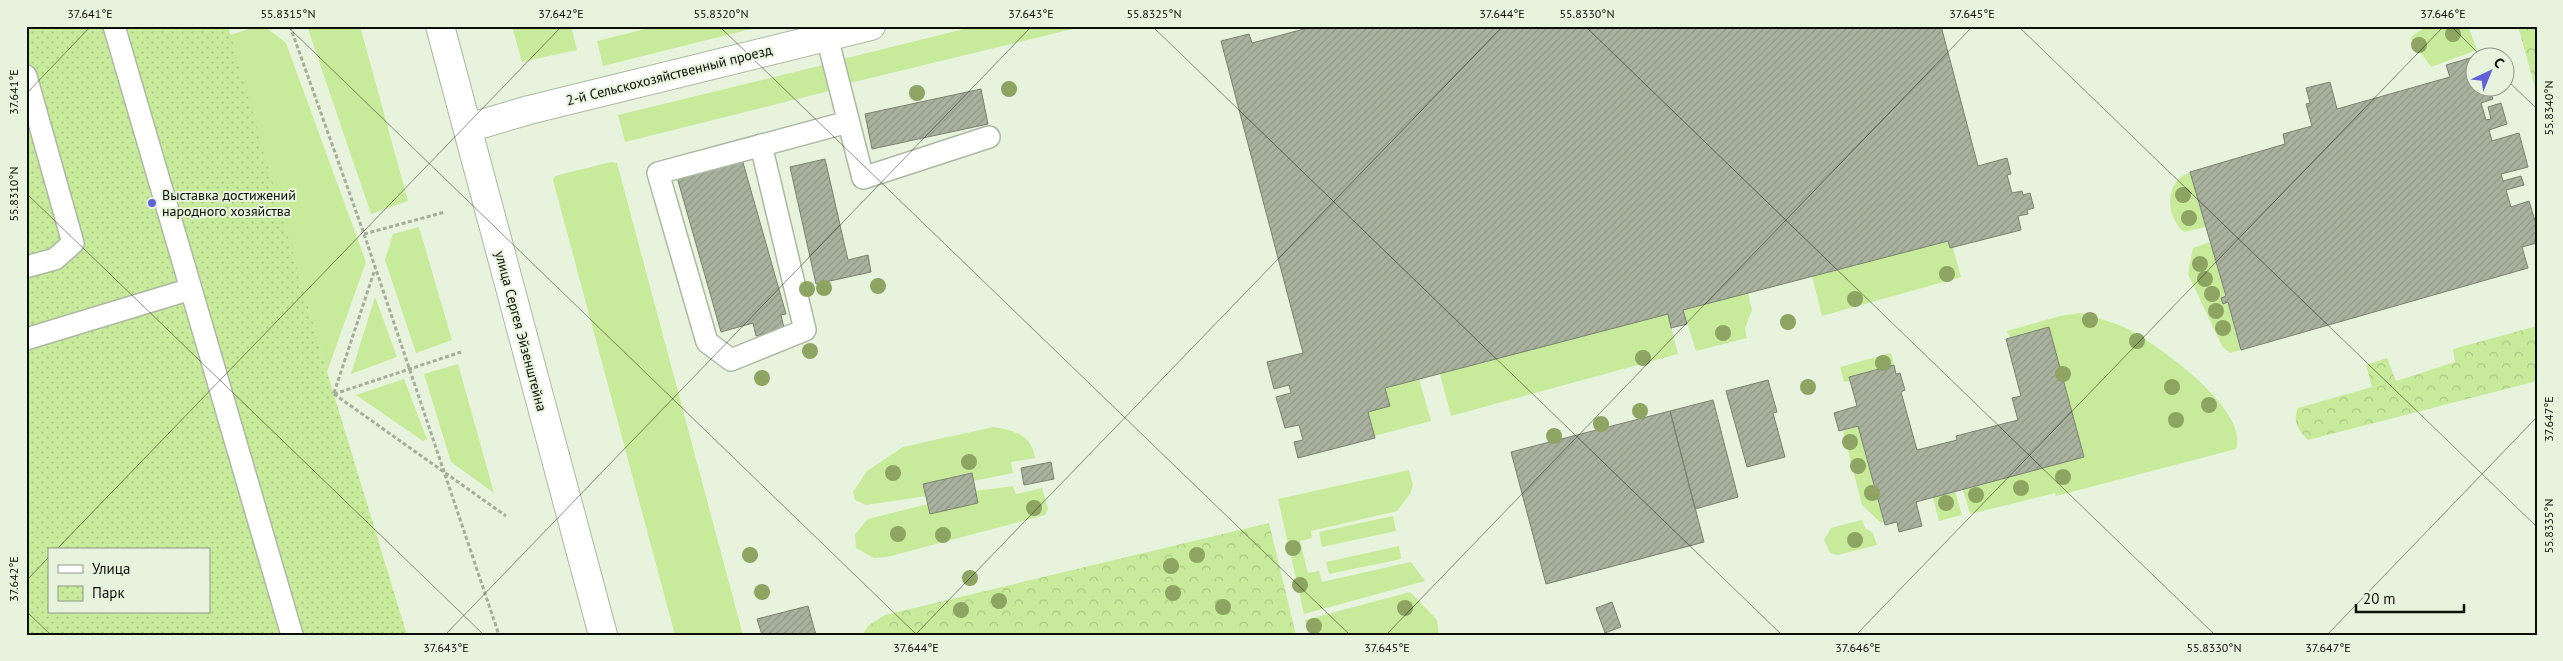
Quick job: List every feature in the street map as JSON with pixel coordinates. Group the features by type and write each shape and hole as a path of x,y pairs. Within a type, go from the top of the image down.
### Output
{"main road":[{"name":"улица Сергея Эйзенштейна","path":"440,26 604,635"},
{"name":"2-й Сельскохозяйственный проезд","path":"468,128 529,110 836,32 871,26"}],"lane":[{"path":"114,26 292,635"},
{"path":"836,32 848,122 863,178 989,137"},
{"path":"26,76 73,243 54,259 26,267"},
{"path":"761,145 805,330 731,360 707,342 658,173 761,145 848,122"},
{"path":"26,339 190,289"}],"path":[{"path":"290,26 364,234 499,635"},
{"path":"364,234 445,212"},
{"path":"334,394 375,268"},
{"path":"334,394 461,352"},
{"path":"334,394 506,516"}],"green space":[{"name":"Выставка достижений народного хозяйства","path":"26,26 228,26 327,372 407,635 26,635"},
{"path":"258,26 264,26 286,43 366,262 327,372 230,35"},
{"path":"307,26 360,26 408,201 371,214"},
{"path":"512,26 571,26 577,50 522,62"},
{"path":"657,26 763,26 603,66 597,41"},
{"path":"976,26 1085,26 850,83 843,59"},
{"path":"2428,26 2468,26 2476,48 2466,48 2466,54 2431,67 2411,39 2413,35"},
{"path":"2518,26 2537,26 2537,95"},
{"path":"823,65 829,91 625,142 618,115"},
{"path":"611,162 617,163 743,635 675,635 553,180 555,176"},
{"path":"2190,172 2206,227 2184,232 2177,225 2173,217 2170,199 2176,183 2182,176"},
{"path":"419,227 452,340 416,353 385,260 393,234"},
{"path":"1948,241 1950,248 1953,248 1961,277 1822,316 1812,276"},
{"path":"2210,242 2226,296 2221,298 2223,304 2228,302 2241,350 2230,353 2222,346 2188,274 2193,248"},
{"path":"1748,293 1752,310 1745,328 1747,338 1696,351 1683,310"},
{"path":"375,297 397,357 351,374"},
{"path":"2080,313 2128,329 2160,349 2198,380 2216,398 2229,416 2237,433 2236,449 2056,496 2055,493 1970,514 1963,490 2083,457 2049,328 2010,338 2007,331 2060,316"},
{"path":"1668,314 1678,354 1451,416 1440,374"},
{"path":"2537,326 2537,381 2308,440 2297,426 2296,413 2298,408 2372,387 2366,365 2387,358 2396,381 2455,362 2453,349"},
{"path":"1891,353 1894,365 1850,377 1850,381 1844,382 1840,367"},
{"path":"458,364 494,493 451,462 424,374"},
{"path":"404,379 427,439 423,441 356,395"},
{"path":"1419,379 1431,421 1374,436 1368,412 1385,388"},
{"path":"1858,426 1884,522 1881,523 1862,505 1843,431"},
{"path":"993,427 1021,435 1030,444 1035,458 1011,462 1013,473 973,481 971,473 924,484 926,496 866,505 855,500 853,492 867,471 903,447"},
{"path":"1409,470 1413,485 1410,494 1397,511 1311,531 1312,538 1300,541 1308,573 1319,571 1322,582 1411,562 1425,581 1304,614 1278,499"},
{"path":"1013,486 1016,494 1042,488 1048,509 1045,515 887,557 874,558 856,548 855,534 868,519 928,504 930,514 978,503 975,491"},
{"path":"1955,491 1962,515 1939,521 1933,498"},
{"path":"1393,516 1396,531 1322,547 1319,532"},
{"path":"1862,520 1865,528 1873,533 1877,545 1838,555 1830,553 1824,540 1831,528"},
{"path":"1269,523 1296,635 862,635 869,625 885,615"},
{"path":"1399,546 1401,559 1329,574 1326,562"},
{"path":"1410,592 1437,620 1439,635 1308,635 1305,620"}],"building":[{"path":"1315,26 1941,26 1978,166 2007,158 2011,174 2007,175 2012,193 2022,191 2023,195 2030,193 2034,208 2027,210 2028,214 2018,216 2021,230 1950,248 1948,241 1683,310 1687,324 1671,328 1668,314 1385,388 1390,406 1368,412 1375,438 1298,458 1294,442 1303,440 1299,425 1285,428 1276,397 1291,393 1289,385 1274,389 1267,362 1303,353 1221,41 1249,34 1252,43"},
{"path":"2466,59 2466,98 2493,99 2481,103 2486,120 2491,119 2488,107 2501,103 2507,124 2489,130 2492,141 2519,133 2528,167 2501,174 2503,181 2521,176 2524,185 2506,190 2511,207 2529,201 2537,227 2537,243 2522,247 2528,268 2241,350 2228,302 2223,304 2221,298 2226,296 2190,172 2285,144 2283,134 2312,126 2306,104 2310,103 2306,88 2330,82 2337,109 2450,77 2446,65"},
{"path":"981,89 988,124 872,149 865,114"},
{"path":"742,159 786,314 781,315 784,328 756,336 753,323 721,332 677,177"},
{"path":"825,159 848,260 868,255 871,272 816,284 790,167"},
{"path":"2049,327 2084,457 1916,502 1922,526 1899,532 1897,522 1885,525 1858,426 1839,431 1834,413 1857,406 1849,377 1894,365 1896,374 1900,373 1905,390 1901,392 1917,450 1957,440 1956,436 2018,420 2012,398 2021,396 2006,339"},
{"path":"1768,380 1777,412 1773,413 1785,457 1747,467 1726,391"},
{"path":"1713,400 1738,497 1695,509 1670,411"},
{"path":"1670,411 1704,542 1546,584 1511,452"},
{"path":"1051,462 1054,479 1024,485 1021,468"},
{"path":"972,473 978,503 930,514 923,484"},
{"path":"1612,602 1621,627 1605,633 1596,608"},
{"path":"808,606 816,635 762,635 757,619"}],"place":[{"name":"Выставка достижений народного хозяйства","path":"152,203"}]}
